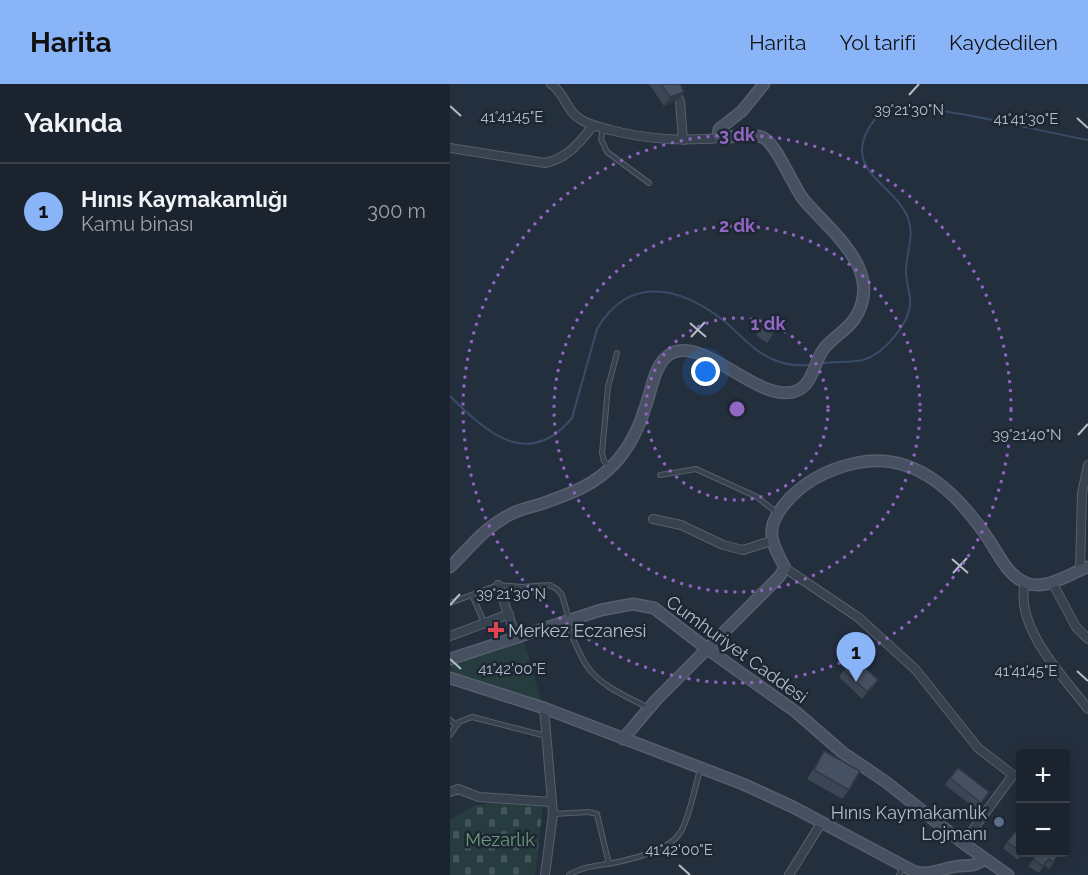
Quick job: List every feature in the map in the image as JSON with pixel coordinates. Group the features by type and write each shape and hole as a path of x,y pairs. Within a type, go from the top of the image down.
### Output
{"street":[{"path":"671,84 680,101 683,140"},
{"path":"721,138 718,135 720,129 742,111 764,84"},
{"path":"450,567 486,529 498,521 514,512 585,488 610,468 632,438 661,362 673,352 681,350 700,353 758,384 792,393 810,381 816,362 827,345 847,327 859,310 863,298 864,285 855,258 801,196 770,142 761,137 748,135 683,140 642,138 593,126 571,112 557,86"},
{"path":"450,148 545,163 557,160 569,152 593,126"},
{"path":"953,867 1013,775 978,748 916,670 859,618 785,568 771,541 773,523 777,514 797,491 826,472 861,462 895,463 926,474 951,492 978,524 1017,578 1034,585 1052,582 1084,569 1082,493 1088,465"},
{"path":"653,519 681,525 723,545 743,550 771,541"},
{"path":"622,739 706,648 779,577 785,568"},
{"path":"1052,582 1076,627 1088,639"},
{"path":"1025,583 1023,607 1031,629 1044,651 1088,709"},
{"path":"498,585 516,637"},
{"name":"Cumhuriyet Caddesi","path":"450,659 601,610 633,604 654,608 706,648 796,711 842,752 886,782 984,859 1008,875"},
{"path":"450,636 509,614"},
{"path":"450,678 544,708 768,795 822,822 901,871 926,874 953,867 972,866 984,859"},
{"path":"544,708 553,814 545,875"},
{"path":"450,792 458,789 479,797 552,802"},
{"path":"789,875 822,822"}],"lane":[{"path":"603,128 601,139 607,152 649,183"},
{"path":"610,468 604,461 602,453 608,387 617,353"},
{"path":"660,475 696,469 757,497 777,514"},
{"path":"450,603 498,585 555,587 562,595 567,621 591,671 612,689 650,708"},
{"path":"472,595 484,623"},
{"path":"450,735 463,719 471,717 546,736"},
{"path":"450,720 456,725"},
{"path":"569,875 585,868 609,864 660,849 678,836 682,831 700,769"},
{"path":"553,814 590,812 597,814 609,864"}],"green space":[{"path":"524,640 543,707 453,674 451,664"},
{"name":"Mezarlık","path":"499,801 543,805 535,875 450,875 450,820 474,806"}],"building":[{"path":"661,84 680,84 684,92 670,97"},
{"path":"771,314 782,321 773,334 762,326"},
{"path":"855,658 878,680 867,692 844,670"},
{"path":"824,751 860,771 849,790 814,770"},
{"path":"958,768 989,792 981,803 950,778"},
{"path":"1016,831 1016,848 1007,842"},
{"path":"1035,857 1057,857 1053,862 1049,859 1043,866 1033,859"}],"waterway":[{"path":"822,363 858,361 871,357 888,344 902,326 910,307 906,278 911,231 908,218 893,196 866,166 862,155 863,141 870,126 881,114 895,107 911,107 967,115 1088,140"},
{"path":"450,396 478,422 508,440 524,444 539,442 556,434 572,418 597,329 610,311 624,300 640,293 673,294 690,300 723,320 763,354 790,364 810,365"}],"place":[{"name":"Merkez Eczanesi","path":"496,630"},
{"name":"Hınıs Kaymakamlığı","path":"856,682"},
{"name":"Hınıs Kaymakamlık Lojmanı","path":"999,822"}]}
